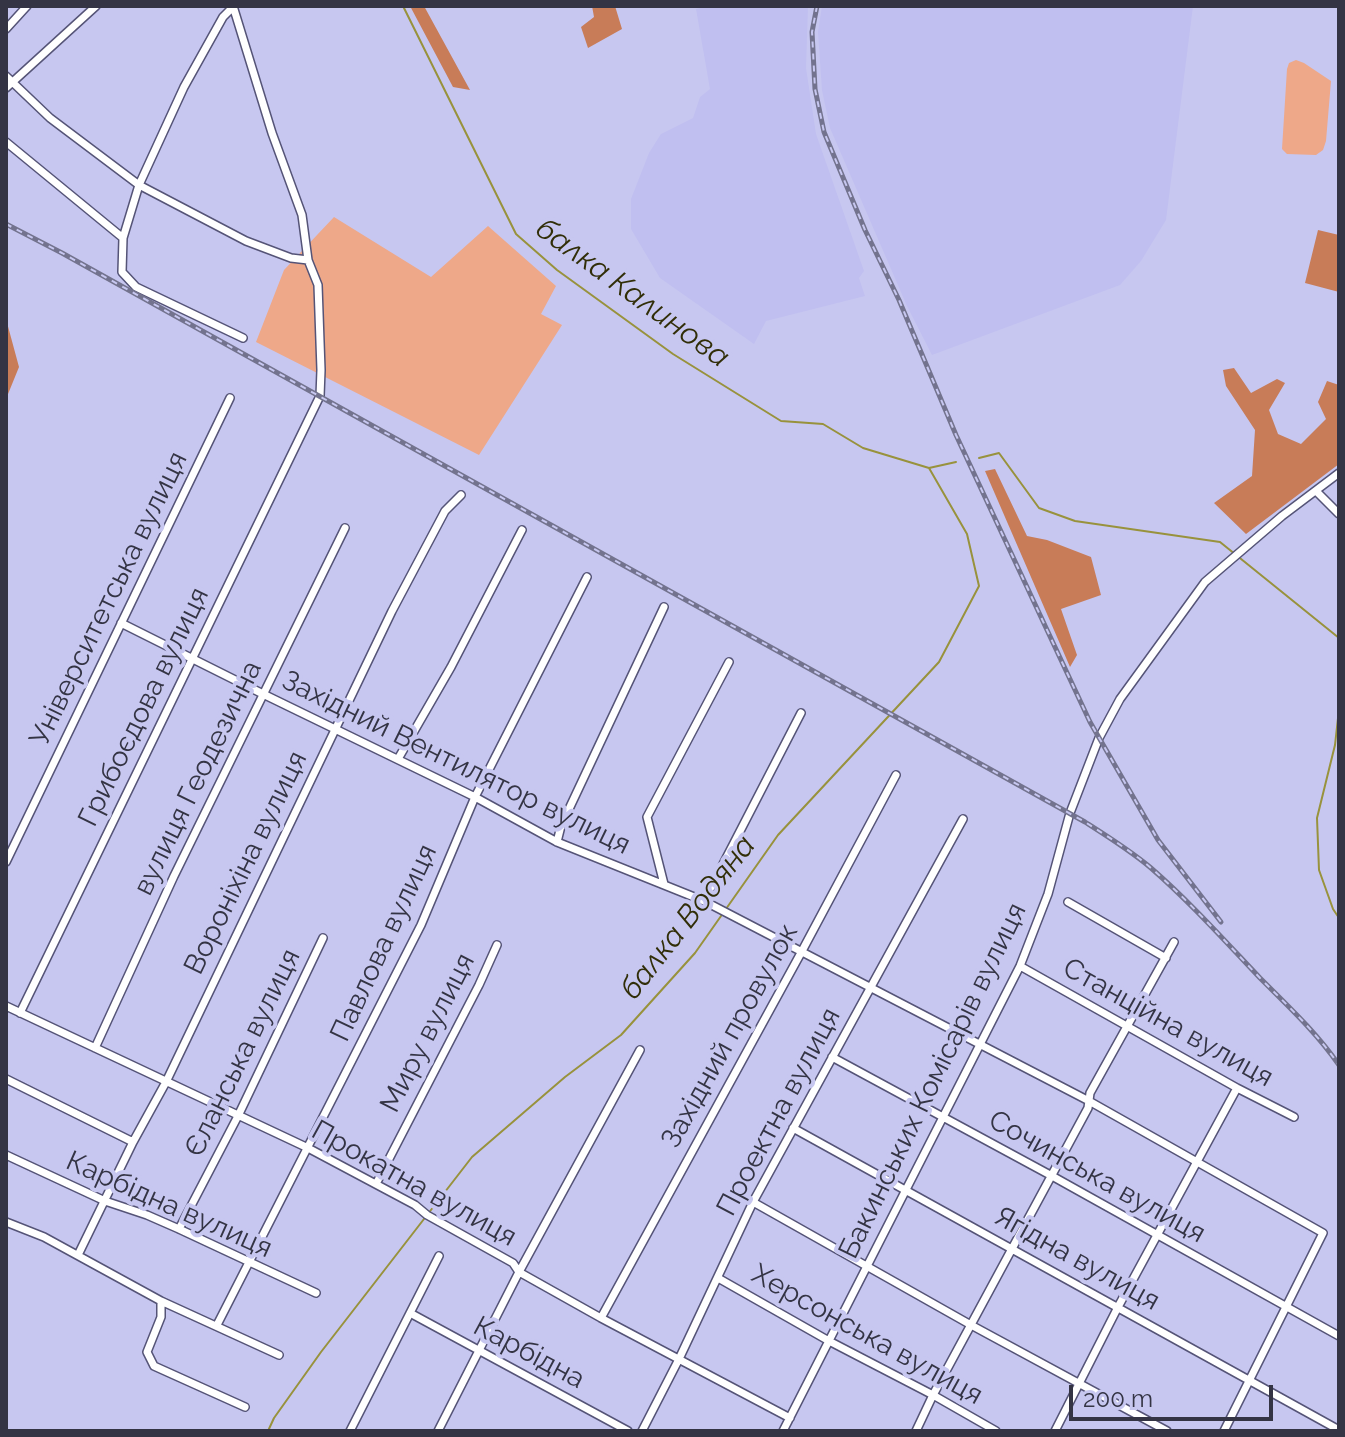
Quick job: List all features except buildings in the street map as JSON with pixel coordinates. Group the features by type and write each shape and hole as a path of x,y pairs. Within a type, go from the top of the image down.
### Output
{"street":[{"path":"6,29 27,6"},
{"path":"96,6 8,82 139,185 246,241 291,258 308,260"},
{"path":"233,6 223,17 184,87 139,185 123,238 122,272 136,287 243,338"},
{"name":"Грибоєдова вулиця","path":"20,1013 320,396 318,285 308,260 302,215 272,133 233,6"},
{"path":"6,142 123,238"},
{"name":"Університетська вулиця","path":"6,862 230,398"},
{"name":"Бакинських Комісарів вулиця","path":"783,1431 1020,966 1048,894 1070,813 1099,738 1120,699 1205,582 1282,516 1339,473"},
{"path":"1316,491 1339,514"},
{"name":"Вороніхіна вулиця","path":"78,1255 166,1082 392,611 445,511 461,495"},
{"name":"вулиця Геодезична","path":"95,1048 174,876 345,528"},
{"path":"398,759 451,667 522,530"},
{"name":"Павлова вулиця","path":"217,1325 421,925 475,797 587,577"},
{"path":"557,842 561,826 664,607"},
{"name":"Західний Вентилятор вулиця","path":"121,623 475,797 557,842 704,901 981,1043 1323,1233 1286,1307"},
{"path":"664,884 647,817 729,662"},
{"path":"704,901 801,713"},
{"name":"Західний провулок","path":"601,1318 896,775"},
{"name":"Проектна вулиця","path":"642,1431 753,1202 963,819"},
{"path":"1068,902 1166,958"},
{"name":"Єланська вулиця","path":"179,1229 238,1116 323,938"},
{"path":"916,1431 1088,1108 1090,1093 1174,942"},
{"name":"Миру вулиця","path":"376,1184 497,945"},
{"name":"Станційна вулиця","path":"1020,966 1294,1117"},
{"name":"Прокатна вулиця","path":"6,1006 308,1148 415,1205 427,1215 513,1263 519,1272 601,1318 790,1418"},
{"path":"439,1431 519,1272 640,1050"},
{"name":"Сочинська вулиця","path":"832,1057 1339,1336"},
{"path":"6,1079 133,1142"},
{"path":"1055,1431 1118,1307 1237,1088"},
{"name":"Ягідна вулиця","path":"793,1128 1339,1430"},
{"name":"Карбідна вулиця","path":"6,1155 105,1201 179,1229 316,1293"},
{"path":"753,1202 1167,1431"},
{"path":"6,1222 44,1237 161,1301 279,1355"},
{"path":"350,1431 439,1256"},
{"name":"Херсонська вулиця","path":"718,1278 996,1431"},
{"path":"161,1301 161,1317 147,1352 154,1366 245,1407"},
{"path":"1224,1431 1286,1307"},
{"name":"Карбідна","path":"410,1313 628,1431"}],"shaded area":[{"path":"410,6 424,6 470,90 453,87"},
{"path":"592,6 615,6 622,29 588,48 581,27 594,17"},
{"path":"708,6 808,6 806,68 816,134 864,271 859,278 865,296 766,321 754,344 660,278 631,229 631,199 649,153 661,134 693,118 700,97 710,89 696,9"},
{"path":"822,6 1193,6 1166,220 1141,261 1120,285 932,355 907,306 830,128 822,90 818,32"},
{"path":"1296,60 1331,81 1326,141 1323,150 1316,155 1287,154 1282,149 1287,69 1289,63"},
{"path":"334,217 431,277 488,226 556,286 541,314 562,325 479,455 256,342 284,270"},
{"path":"1318,230 1339,235 1339,292 1305,283"},
{"path":"6,319 19,367 6,399"},
{"path":"1234,368 1251,393 1277,379 1285,383 1269,410 1278,434 1301,444 1326,419 1318,402 1327,381 1339,385 1339,464 1246,534 1214,503 1252,476 1255,430 1226,386 1223,370"},
{"path":"995,469 1027,536 1047,540 1091,557 1101,595 1061,609 1077,655 1070,667 985,471"}],"waterway":[{"name":"балка Калинова","path":"403,6 516,234 557,270 673,354 781,421 823,424 863,448 929,468 956,462"},
{"name":"балка Калинова","path":"979,458 999,453 1039,508 1075,521 1220,542 1339,638"},
{"name":"балка Водяна","path":"268,1431 321,1352 472,1157 565,1077 621,1035 695,953 778,835 939,662 979,586 967,534 929,468"},
{"name":"балка Калинова","path":"1339,709 1335,745 1317,818 1319,870 1339,918"}],"railway":[{"path":"817,6 812,32 815,89 824,132 865,230 899,300 956,435 1090,722 1158,840 1221,922"},
{"path":"6,224 1085,822 1151,868 1179,894 1321,1041 1339,1065"}]}
